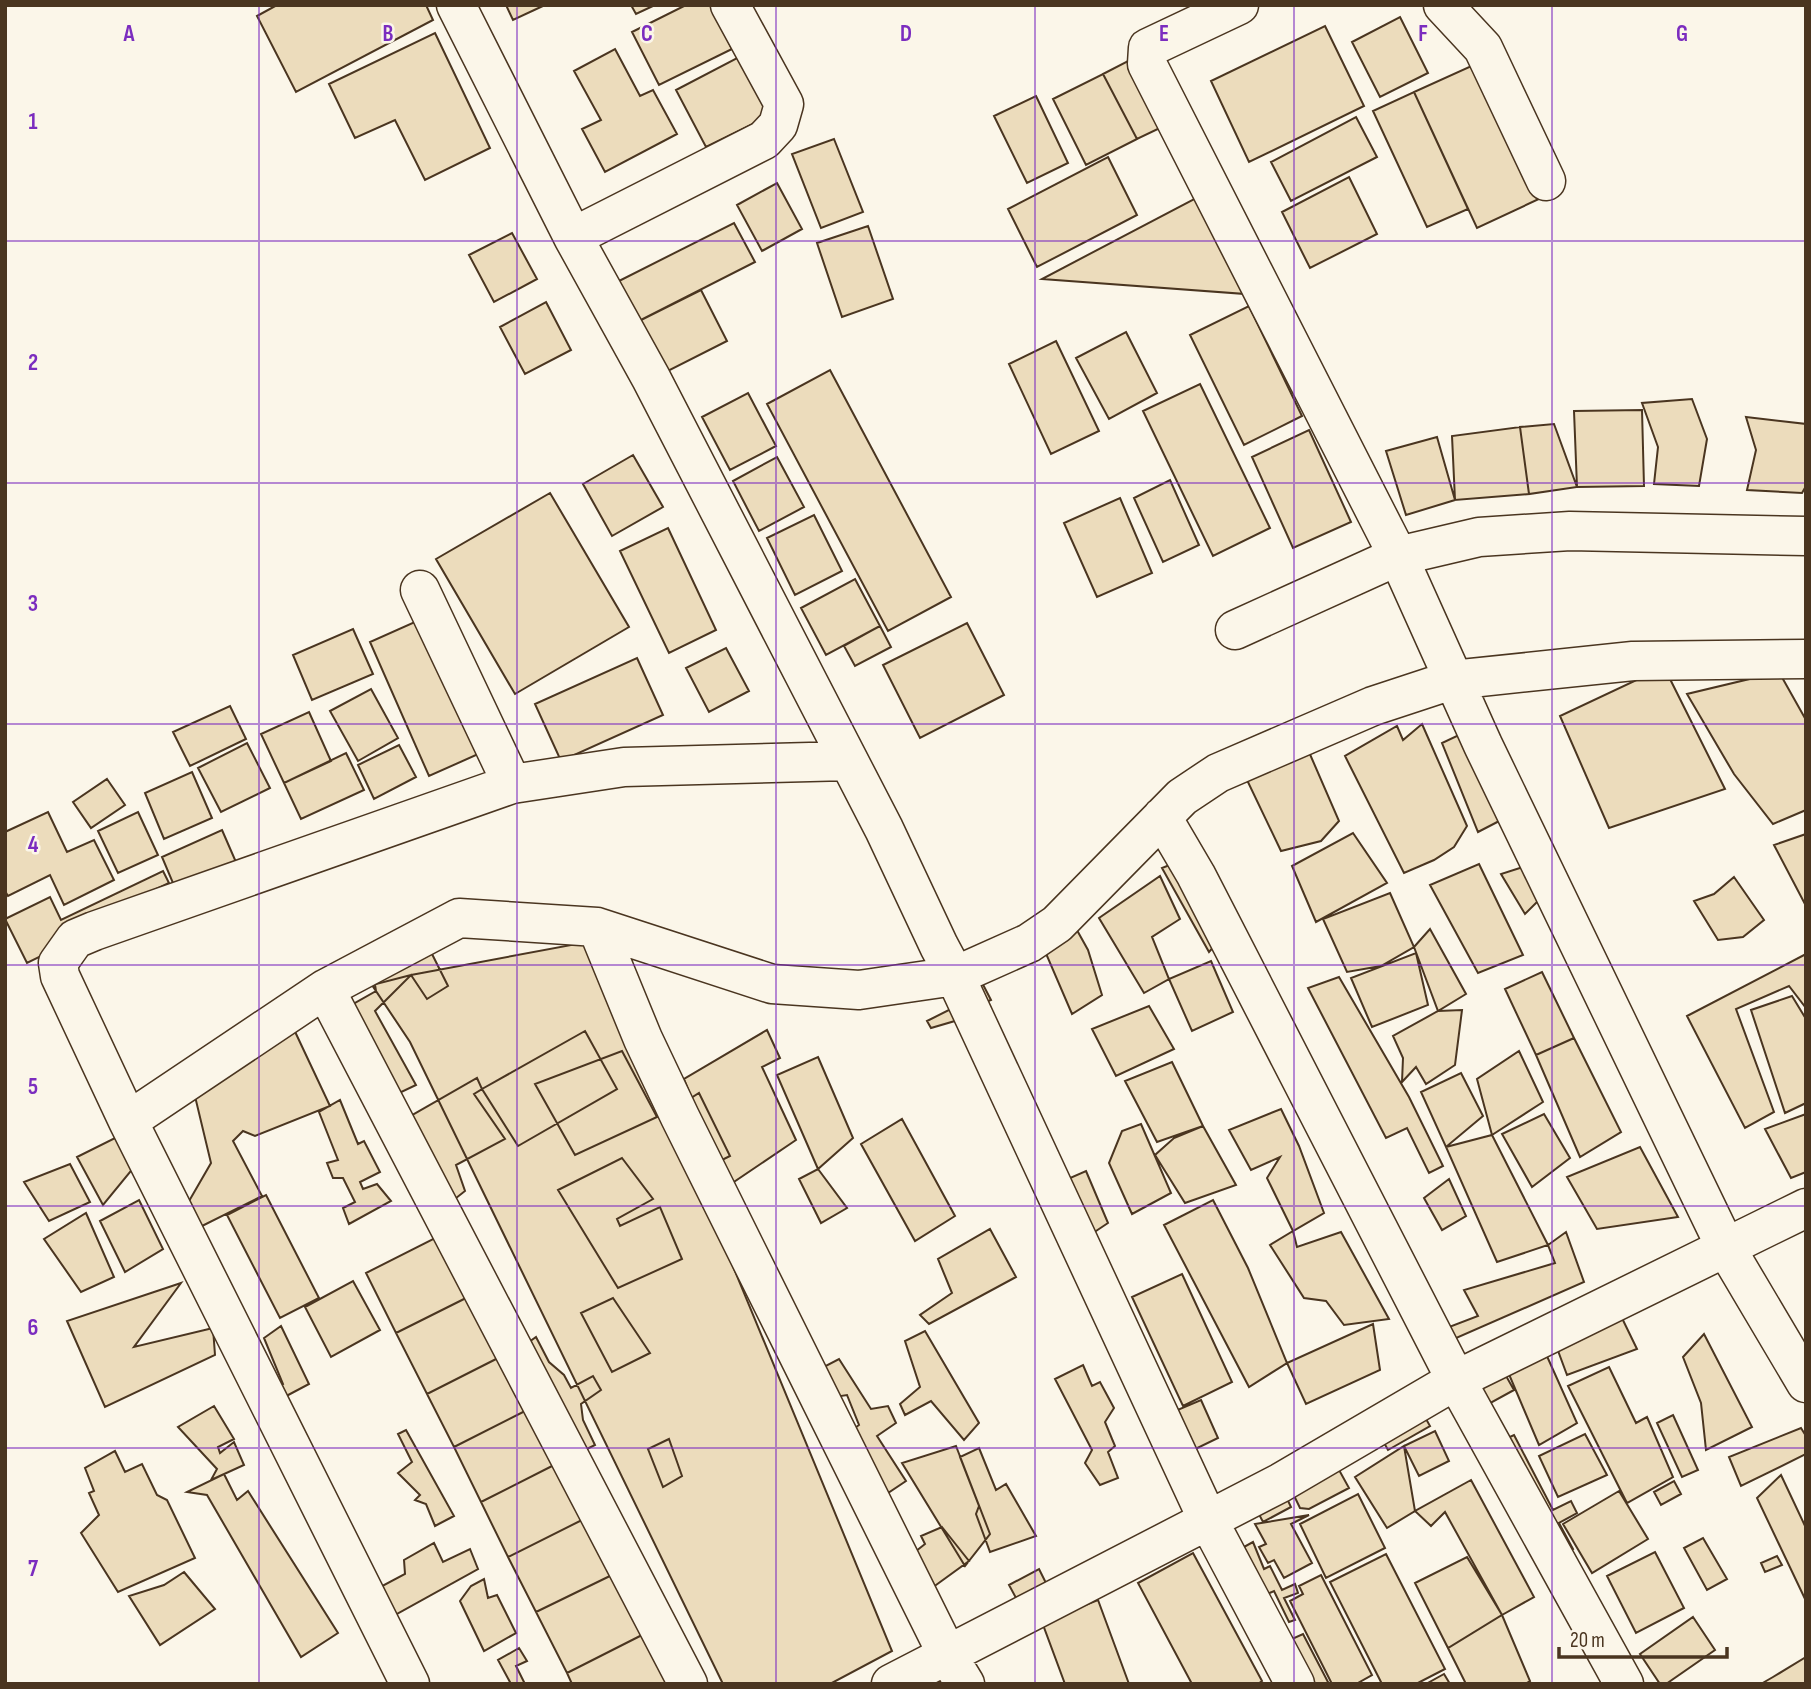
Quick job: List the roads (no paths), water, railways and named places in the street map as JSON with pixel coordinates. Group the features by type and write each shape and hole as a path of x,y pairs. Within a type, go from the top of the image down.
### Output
{"street":[{"path":"456,5 573,237 651,378 884,829 1208,1520 1295,1684"},
{"path":"573,237 764,140 778,125 783,104 730,5"},
{"path":"1239,5 1148,48 1147,64 1402,563 1452,680 1726,1248 1806,1382"},
{"path":"1443,5 1483,48 1546,181"},
{"path":"1235,630 1402,563 1479,537 1570,531 1806,536"},
{"path":"420,590 512,784"},
{"path":"128,1121 325,989 459,918 597,927 772,984 859,990 947,961 1029,943 1057,924 1182,797 1218,773 1373,706 1452,680 1633,661 1803,664"},
{"path":"410,1684 128,1121 60,976 58,963 75,939 94,931 512,784 624,767 848,761"},
{"path":"1162,817 1196,875 1455,1380 1624,1684"},
{"path":"597,927 643,1039 675,1106 957,1670"},
{"path":"325,989 688,1684"},
{"path":"891,1684 957,1670 1208,1520 1280,1483 1455,1380 1806,1208"}]}
